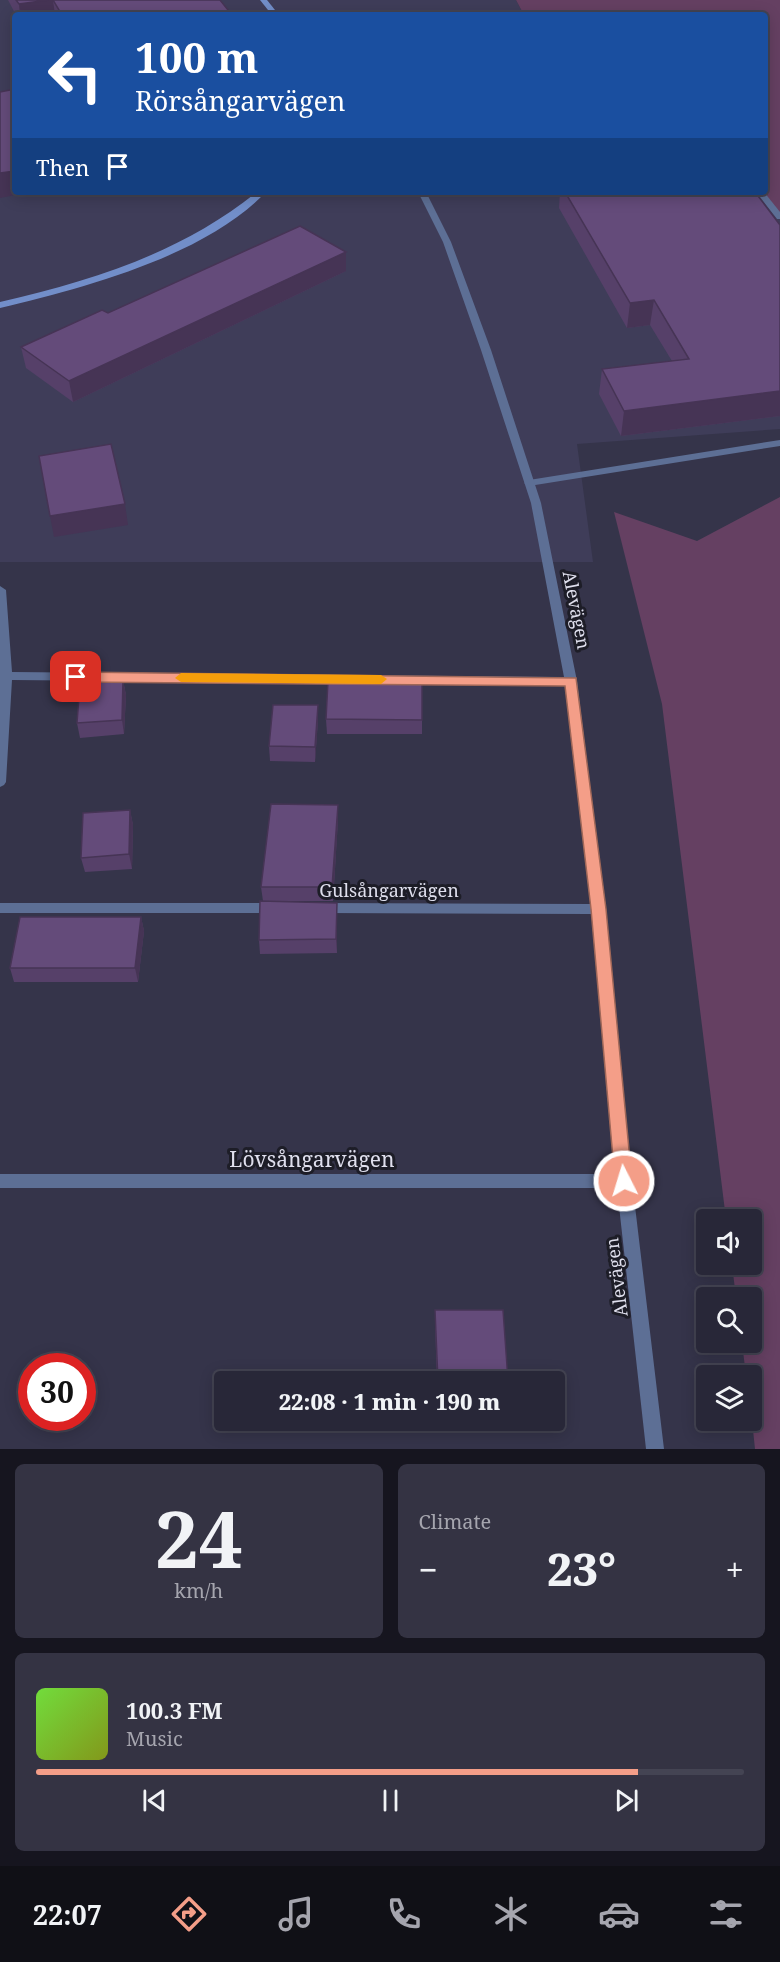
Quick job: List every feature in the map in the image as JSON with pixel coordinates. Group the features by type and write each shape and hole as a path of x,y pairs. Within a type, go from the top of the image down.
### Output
{"street":[{"path":"263,0 273,12"},
{"path":"0,305 93,280 166,251 226,219 258,195"},
{"name":"Alevägen","path":"424,195 447,242 486,350 536,503 571,681 598,909 624,1181 655,1449"},
{"path":"762,195 780,217"},
{"path":"529,483 780,443"},
{"path":"0,590 6,676 0,782"},
{"path":"6,676 571,681"},
{"path":"0,908 287,908"},
{"name":"Gulsångarvägen","path":"311,908 598,909"},
{"name":"Lövsångarvägen","path":"0,1180 624,1181"}],"shaded area":[{"path":"0,0 516,0 522,12 12,12 12,195 762,195 780,217 780,429 577,444 593,562 0,562"},
{"path":"516,0 780,0 780,217 762,195 768,195 768,12 522,12"},
{"path":"780,497 780,1449 755,1449 753,1431 762,1431 762,1365 745,1365 743,1353 762,1353 762,1287 735,1287 733,1275 762,1275 762,1209 725,1209 662,704 614,512 697,541"}],"building":[{"path":"16,0 48,0 19,4"},
{"path":"53,0 220,0 230,12 60,12"},
{"path":"12,90 12,171 0,173 0,92"},
{"path":"567,195 757,195 780,225 780,391 624,411 602,369 689,359 654,300 630,303"},
{"path":"300,226 346,252 69,381 21,347 102,310 108,313"},
{"path":"111,444 125,504 50,516 39,456"},
{"path":"123,680 122,720 77,723 80,683"},
{"path":"328,681 422,681 422,720 326,719"},
{"path":"273,705 318,705 315,747 269,746"},
{"path":"271,804 338,805 332,887 261,887"},
{"path":"130,810 129,854 81,858 83,813"},
{"path":"260,901 337,903 336,939 259,940"},
{"path":"20,917 141,917 135,968 10,968"},
{"path":"435,1310 503,1310 507,1371 438,1371"}],"slow traffic":[{"path":"181,678 381,679"}],"route":[{"path":"76,677 571,681 598,909 624,1181"}]}
